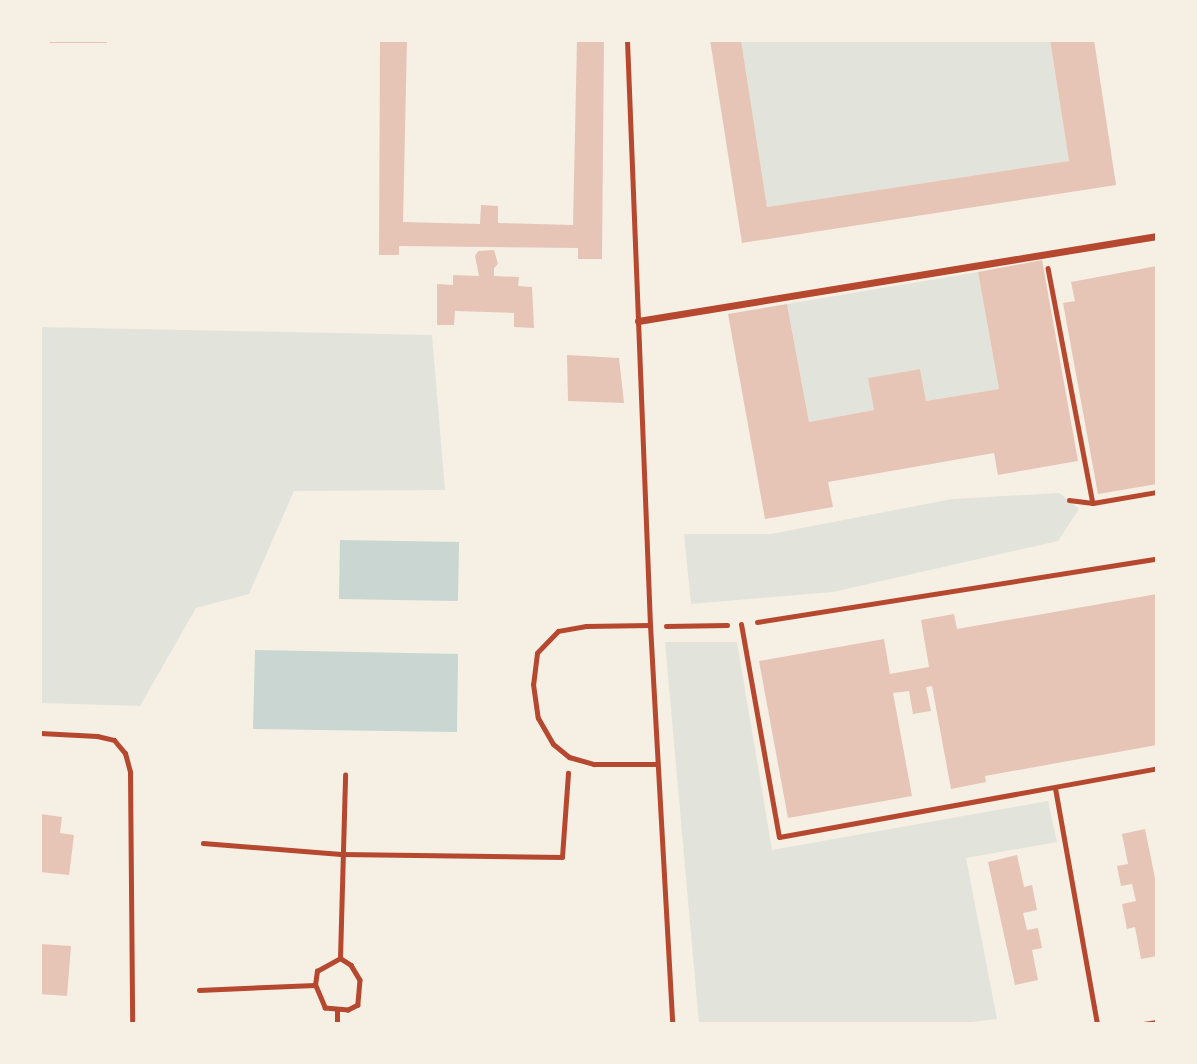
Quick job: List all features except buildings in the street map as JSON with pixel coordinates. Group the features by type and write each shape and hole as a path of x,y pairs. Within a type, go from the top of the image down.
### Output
{"street":[{"path":"638,321 1157,236"}],"lane":[{"path":"627,40 650,625 672,1024"},
{"path":"741,624 779,837 1157,768"},
{"path":"650,625 586,626 558,631 537,653 533,684 538,718 553,744 569,757 594,764 657,764"},
{"path":"40,733 97,736 114,740 125,753 130,772 132,1024"},
{"path":"1055,788 1097,1024"},
{"path":"1143,1024 1157,1022"}],"path":[{"path":"1045,254 1093,503"},
{"path":"1069,500 1093,503 1157,492"},
{"path":"650,625 707,628 741,624 1157,559"},
{"path":"203,843 341,854 562,857 569,757"},
{"path":"341,958 341,854 345,775"},
{"path":"341,958 356,970 362,993 358,1005 337,1010 325,1008 315,985 317,971 341,958"},
{"path":"199,990 315,985"},
{"path":"337,1010 337,1024"}],"shaded area":[{"path":"741,40 1050,40 1069,161 767,207"},
{"path":"978,272 999,389 926,401 920,369 869,378 874,410 809,422 787,304"},
{"path":"40,327 432,335 445,490 294,491 249,594 196,608 140,706 40,703"},
{"path":"1059,493 1079,509 1058,541 833,592 691,604 684,534 771,534 952,499"},
{"path":"340,540 459,542 458,601 339,599"},
{"path":"665,642 737,642 772,850 1048,801 1057,842 966,858 997,1019 955,1024 699,1024"},
{"path":"255,650 458,654 457,732 253,729"}]}
